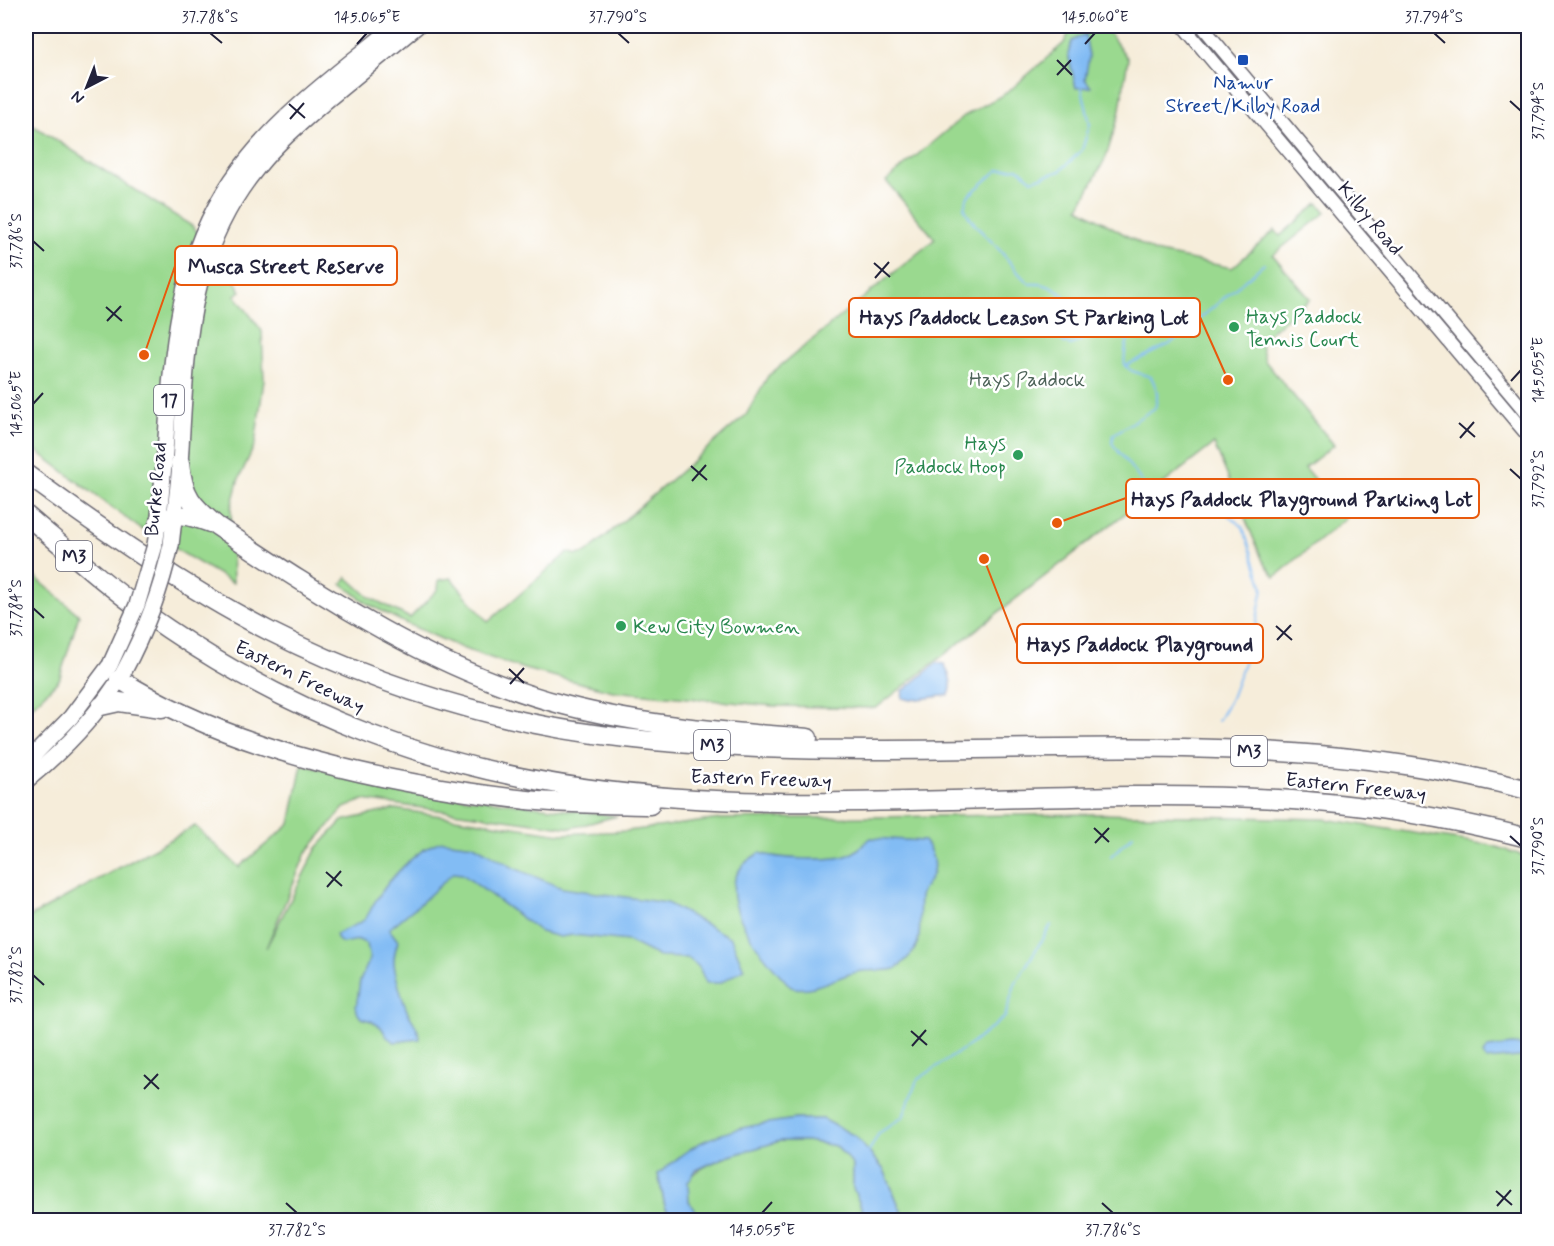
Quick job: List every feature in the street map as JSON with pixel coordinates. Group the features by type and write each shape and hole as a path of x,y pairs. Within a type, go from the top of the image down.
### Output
{"highway":[{"path":"180,463 184,491 200,511 217,526 373,624 418,648 502,685 563,705 624,718 694,728 967,750"},
{"name":"Eastern Freeway","path":"26,474 96,525 201,592 264,628 345,666 420,694 545,726 647,740 804,750 1150,748 1304,754 1420,767 1528,790"},
{"name":"Eastern Freeway","path":"26,515 123,596 190,644 229,668 311,709 373,735 445,758 537,779 638,794 747,801 880,803 1164,797 1268,799 1342,804 1396,811 1485,827 1528,838"},
{"path":"158,524 175,515 196,518 217,526"},
{"path":"115,672 178,712"},
{"path":"101,706 110,703 127,703 178,712 307,758 396,779 528,800 657,805 747,801"}],"main road":[{"name":"Burke Road","path":"26,781 62,750 101,706 115,672 138,605 158,524 174,344 193,278 244,178 257,147 288,117 393,33 417,26"},
{"name":"Burke Road","path":"26,763 115,672 141,639 156,600 167,563 175,515 193,278"},
{"path":"47,743 62,750"}],"street":[{"name":"Kilby Road","path":"1183,26 1528,436"},
{"name":"Kilby Road","path":"1202,26 1528,415"}],"green space":[{"name":"Hays Paddock","path":"1069,26 1104,26 1128,59 1119,115 1106,157 1079,208 1155,252 1232,268 1275,230 1280,236 1318,203 1326,212 1273,255 1310,299 1260,341 1265,361 1334,445 1305,468 1346,518 1275,577 1263,561 1214,444 876,708 774,706 613,691 524,669 464,649 368,604 342,584 347,577 369,597 410,618 438,589 439,580 451,578 488,622 568,552 577,555 586,553 746,415 768,376 935,239 886,181 964,116 1008,92 1064,43 1070,31"},
{"path":"26,121 192,226 219,255 241,291 235,295 262,331 264,380 255,444 238,481 231,508 233,583 138,527 26,443"},
{"path":"26,569 79,615 59,680 26,712"},
{"path":"302,765 452,796 617,816 571,828 363,800 344,808 306,853 266,948 317,848 342,821 395,809 561,834 627,831 721,819 1099,814 1325,819 1490,845 1528,857 1528,1220 905,1220 884,1170 855,1136 823,1119 797,1119 742,1128 699,1144 658,1174 665,1206 673,1220 26,1220 26,919 195,826 239,867 290,824"},
{"path":"780,1141 807,1141 836,1146 853,1165 853,1188 867,1220 700,1220 694,1212 687,1192 688,1182 693,1175 729,1156"}],"water":[{"path":"1085,34 1089,57 1085,79 1091,87 1076,88 1068,54 1072,41"},
{"path":"937,663 944,664 949,675 951,687 949,695 911,700 902,698 903,691"},
{"path":"871,838 924,841 931,853 934,868 920,897 919,937 913,952 895,969 857,972 807,988 791,987 765,957 741,920 734,901 734,883 742,866 760,853 804,859 841,857 852,854"},
{"path":"443,841 474,845 514,868 562,888 667,903 731,938 744,969 720,983 706,983 699,967 688,958 660,957 628,941 573,935 560,937 541,932 462,874 453,873 389,929 398,941 394,961 399,987 420,1039 394,1042 387,1037 381,1027 361,1018 356,1008 360,981 370,959 367,944 359,940 342,943 336,934 365,919 382,891 406,864 424,849"},
{"path":"1528,1046 1528,1056 1486,1060 1483,1054 1488,1048"},
{"path":"796,1119 823,1119 855,1136 884,1170 905,1220 867,1220 853,1188 853,1165 836,1146 807,1141 780,1141 723,1158 696,1170 688,1182 689,1201 700,1220 673,1220 665,1206 658,1174 700,1143 723,1133"}],"waterway":[{"path":"1081,85 1090,124 1082,150 1060,171 1032,180 1018,168 998,170 968,196 964,207 976,226 1026,281 1030,284 1048,286 1064,296 1066,311 1060,334 1063,342 1071,345 1083,339 1093,329 1099,313 1110,308 1126,325 1129,336 1125,348 1125,366 1132,371 1151,377 1156,388 1157,400 1155,408 1114,434 1112,443 1149,491 1171,508 1223,511 1243,527 1263,588 1255,629 1245,660 1231,698 1218,721"},
{"path":"1125,366 1170,344 1264,264"},
{"path":"1111,856 1133,835"},
{"path":"868,1153 879,1133 903,1117 917,1080 971,1044 1005,1017 1015,984 1051,925"}],"place":[{"name":"Namur Street/Kilby Road","path":"1243,60"},
{"name":"Hays Paddock Tennis Court","path":"1234,327"},
{"name":"Musca Street Reserve","path":"144,355"},
{"name":"Hays Paddock Leason St Parking Lot","path":"1228,380"},
{"name":"Hays Paddock Hoop","path":"1018,455"},
{"name":"Hays Paddock Playground Parking Lot","path":"1057,523"},
{"name":"Hays Paddock Playground","path":"984,559"},
{"name":"Kew City Bowmen","path":"621,626"}]}
